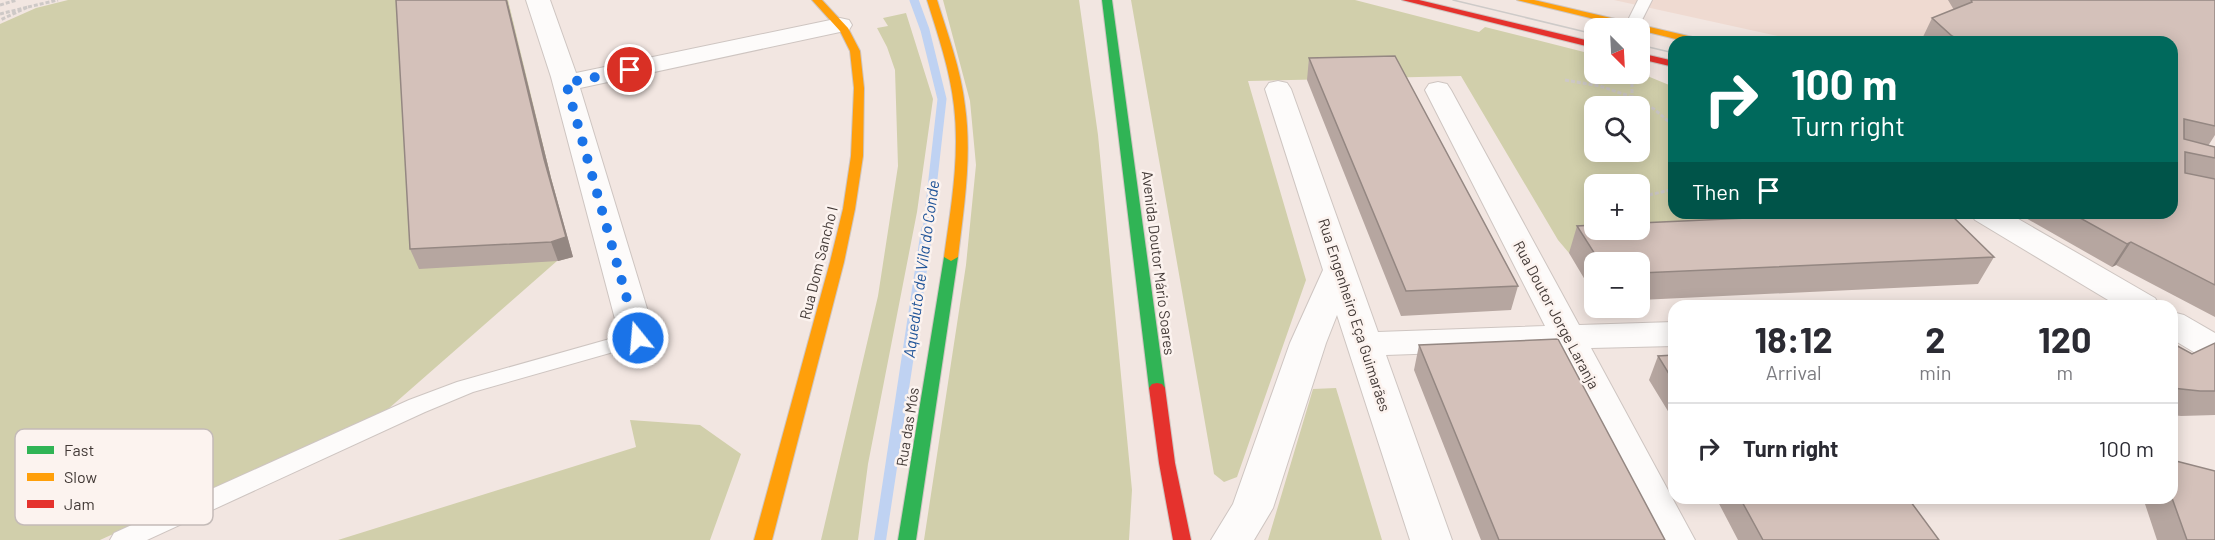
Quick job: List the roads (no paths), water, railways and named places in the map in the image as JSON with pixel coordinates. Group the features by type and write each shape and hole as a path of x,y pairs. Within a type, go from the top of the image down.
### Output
{"street":[{"path":"538,0 566,83 638,338"},
{"name":"Rua Dom Sancho I","path":"763,540 847,225 858,167 859,78 854,49 840,25 817,0"},
{"name":"Rua das Mós","path":"907,540 950,269 961,169 960,108 944,38 932,0"},
{"name":"Avenida Doutor Mário Soares","path":"1107,0 1167,463 1179,536"},
{"path":"1407,0 1584,43"},
{"path":"1522,0 1598,18"},
{"path":"566,83 840,25"},
{"path":"1650,30 1675,36"},
{"path":"1650,58 1668,63"},
{"name":"Rua Engenheiro Eça Guimarães","path":"1278,90 1431,540"},
{"name":"Rua Doutor Jorge Laranja","path":"1438,90 1674,540"},
{"path":"1996,219 2133,300"},
{"path":"1232,540 1252,508 1308,343 1340,268"},
{"path":"2178,327 2215,350"},
{"path":"1363,344 1668,333"},
{"path":"2178,337 2215,350"}],"lane":[{"path":"1636,18 1645,0"},
{"path":"213,499 396,415 465,387 638,338"},
{"path":"123,540 156,525"}],"waterway":[{"name":"Aqueduto de Vila do Conde","path":"914,0 925,30 942,99 927,232"},
{"name":"Aqueduto de Vila do Conde","path":"880,540 927,230"}],"tram line":[{"path":"1453,0 1584,32"},
{"path":"1650,47 1668,52"}]}
